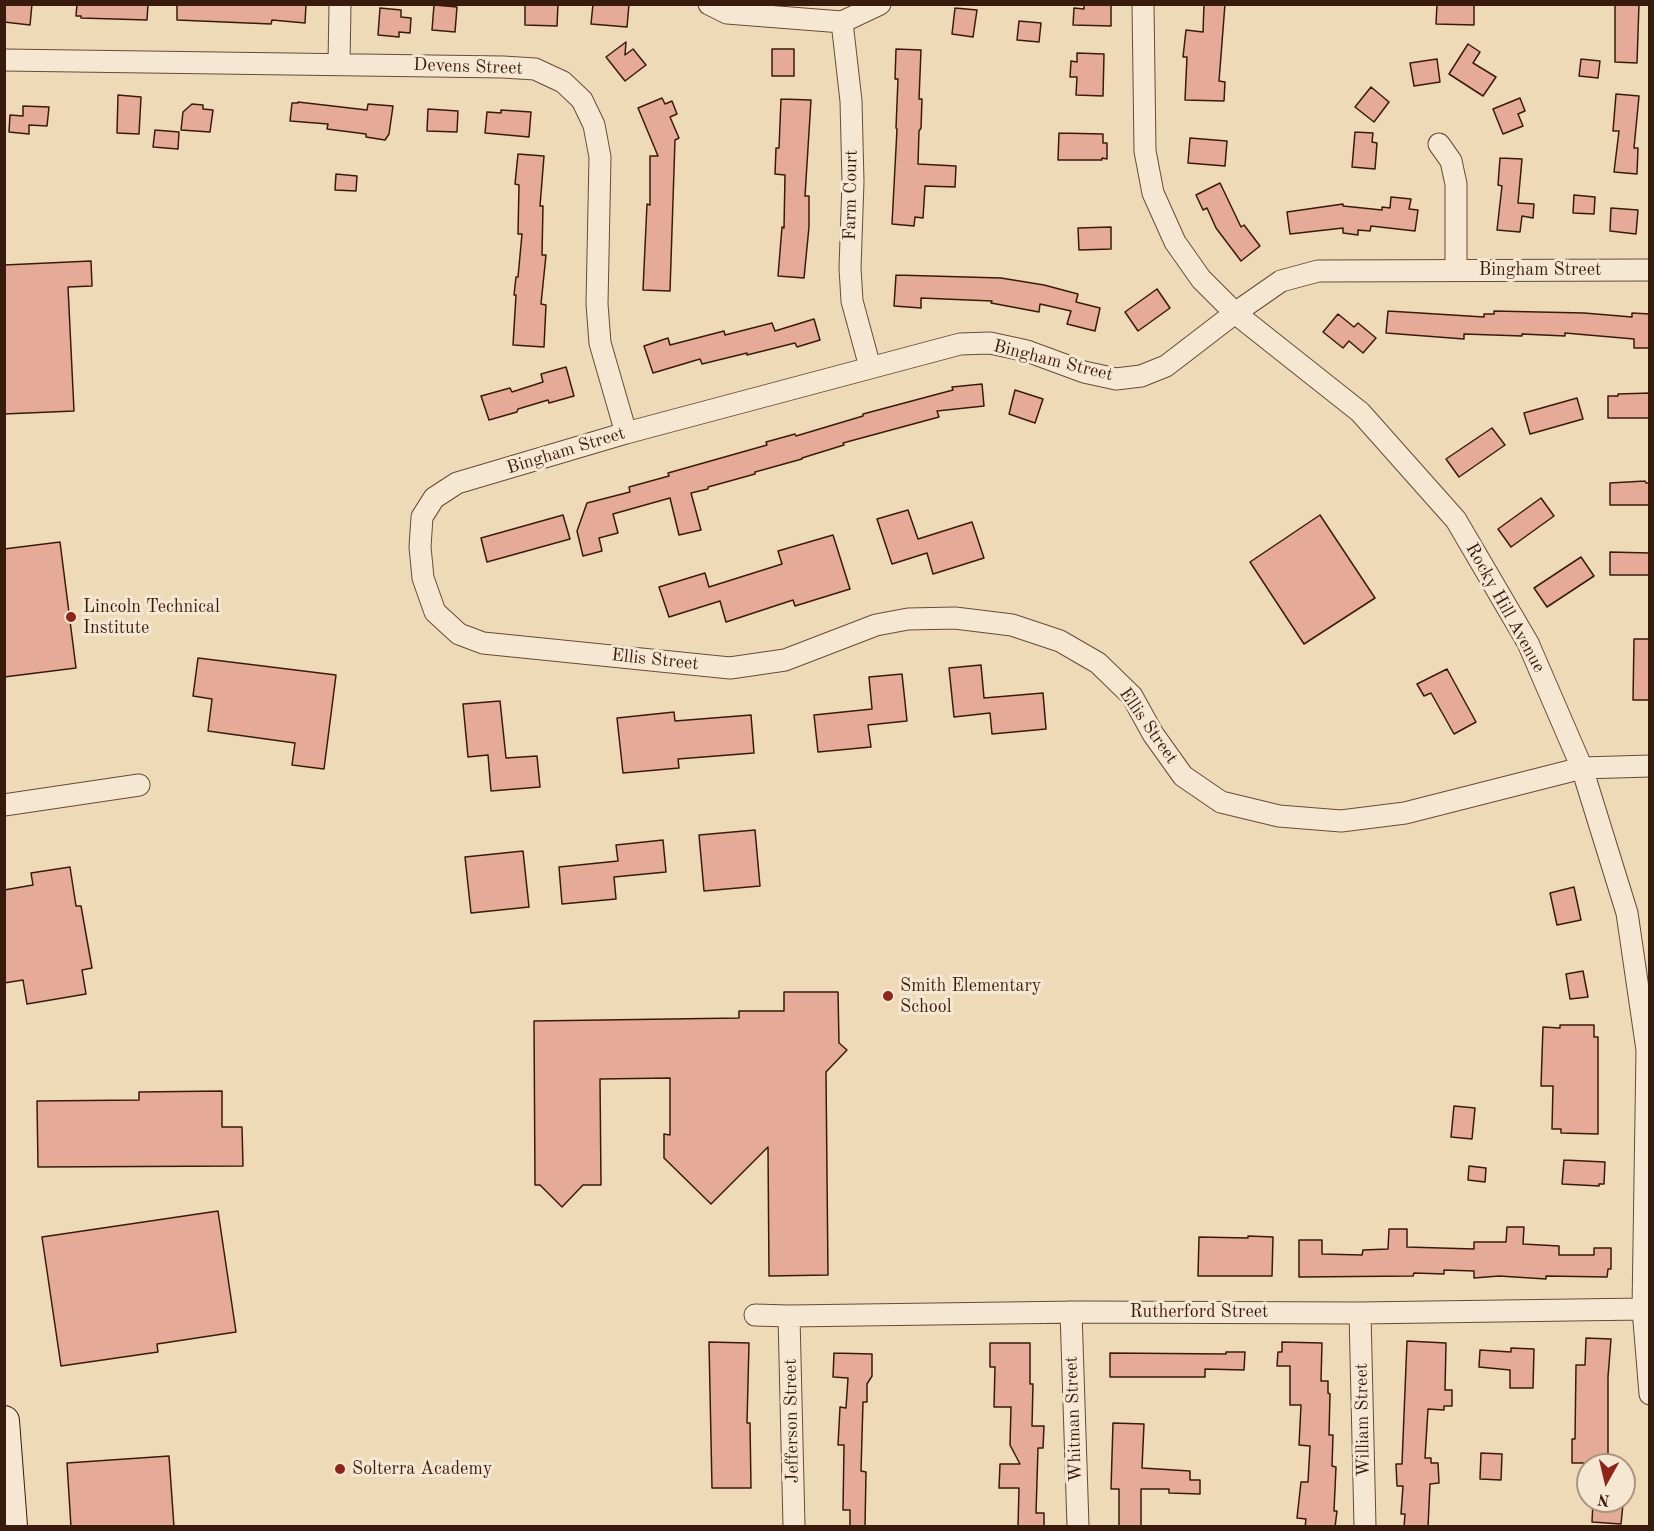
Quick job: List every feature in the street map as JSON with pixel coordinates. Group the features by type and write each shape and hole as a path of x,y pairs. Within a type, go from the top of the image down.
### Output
{"street":[{"path":"339,64 340,4"},
{"path":"709,4 727,13 842,22 880,4"},
{"name":"Rocky Hill Avenue","path":"1143,4 1145,151 1153,193 1175,242 1201,279 1235,313 1360,412 1456,520 1528,643 1582,768 1627,913 1647,1050 1643,1309 1650,1394"},
{"name":"Farm Court","path":"842,22 851,101 853,182 850,268 852,301 870,367"},
{"name":"Devens Street","path":"4,60 504,67 535,69 563,82 582,100 594,125 600,157 597,304 600,343 626,433"},
{"path":"1439,144 1451,161 1456,184 1456,270"},
{"name":"Bingham Street","path":"422,517 434,498 457,483 626,433 960,344 990,344 1027,351 1084,372 1116,379 1141,376 1166,366 1281,280 1318,271 1650,270"},
{"name":"Ellis Street","path":"422,517 420,547 423,578 435,612 459,634 483,643 730,668 785,660 876,626 908,619 955,618 1012,625 1060,641 1098,663 1132,696 1153,734 1183,776 1221,802 1279,816 1341,821 1405,813 1582,768 1650,766"},
{"path":"4,805 139,785"},
{"name":"Rutherford Street","path":"755,1315 1643,1309"},
{"name":"Whitman Street","path":"1071,1312 1078,1527"},
{"name":"William Street","path":"1360,1312 1365,1527"},
{"name":"Jefferson Street","path":"789,1316 794,1527"},
{"path":"4,1421 12,1527"}],"building":[{"path":"4,4 32,4 30,25 4,22"},
{"path":"77,4 148,4 147,20 81,18 81,16 76,16"},
{"path":"177,4 306,4 305,23 272,20 271,24 177,20"},
{"path":"525,4 558,4 557,26 525,25"},
{"path":"593,4 629,4 627,27 591,24"},
{"path":"1204,4 1225,4 1219,81 1225,82 1224,101 1185,100 1187,57 1183,57 1186,30 1203,32"},
{"path":"1437,4 1474,4 1474,25 1436,24"},
{"path":"1615,4 1639,4 1637,63 1615,62"},
{"path":"434,5 457,7 455,32 432,30"},
{"path":"1084,5 1111,5 1111,26 1073,25 1074,8 1084,9"},
{"path":"380,8 401,10 401,17 411,18 410,33 399,32 399,37 378,35"},
{"path":"955,8 977,10 973,37 952,34"},
{"path":"1019,21 1041,23 1039,42 1017,40"},
{"path":"626,42 625,55 633,49 646,65 625,81 606,57"},
{"path":"1468,44 1480,52 1473,63 1496,77 1483,96 1449,74"},
{"path":"772,49 794,49 794,76 772,76"},
{"path":"896,49 921,50 919,99 922,99 918,164 956,166 955,187 925,186 923,218 915,217 914,226 892,224 897,129"},
{"path":"1077,53 1104,54 1103,96 1076,95 1077,77 1070,77 1071,61 1077,62"},
{"path":"1437,59 1440,82 1414,86 1410,63"},
{"path":"1581,59 1600,61 1598,78 1579,76"},
{"path":"1371,87 1389,102 1374,122 1355,107"},
{"path":"1616,94 1639,96 1634,148 1638,148 1637,174 1614,172 1619,131 1613,131"},
{"path":"118,95 141,97 139,134 117,133"},
{"path":"662,98 665,104 672,101 677,114 670,117 679,138 675,140 670,291 643,290 647,204 650,205 650,156 658,156 638,108"},
{"path":"1520,98 1525,111 1518,114 1523,126 1503,134 1493,109"},
{"path":"781,99 811,100 805,196 809,196 809,227 804,278 778,276 782,227 784,228 785,175 775,174 776,148 779,148"},
{"path":"292,103 367,110 368,104 393,106 389,134 385,140 366,137 366,134 327,129 328,124 290,121"},
{"path":"192,104 203,105 203,109 213,110 210,132 181,130 183,112"},
{"path":"23,106 49,107 47,126 29,125 29,134 9,132 10,115 23,116"},
{"path":"428,109 458,111 457,132 427,131"},
{"path":"501,110 531,112 529,137 485,133 487,112 501,113"},
{"path":"155,130 179,132 178,149 153,147"},
{"path":"1355,132 1373,133 1372,142 1377,143 1375,169 1352,167"},
{"path":"1059,133 1103,134 1103,143 1107,143 1107,159 1058,160"},
{"path":"1190,138 1227,141 1225,166 1188,163"},
{"path":"518,154 544,156 540,206 543,206 542,255 546,255 541,304 546,305 544,347 513,345 516,295 514,295 522,234 518,234 519,185 515,184"},
{"path":"1500,158 1522,159 1518,203 1534,204 1533,218 1522,216 1520,232 1497,230 1502,186 1498,185"},
{"path":"336,174 357,176 356,191 335,190"},
{"path":"1220,183 1241,227 1244,225 1260,246 1241,261 1216,228 1207,208 1203,210 1196,195"},
{"path":"1574,195 1595,197 1594,214 1573,213"},
{"path":"1391,197 1411,199 1409,209 1418,210 1415,231 1371,226 1370,231 1358,230 1358,235 1343,233 1343,228 1290,234 1287,212 1343,204 1343,206 1382,210 1382,207 1390,208"},
{"path":"1611,208 1638,210 1636,234 1610,231"},
{"path":"1111,227 1111,249 1079,250 1078,228"},
{"path":"91,261 92,286 68,287 74,411 4,414 4,265"},
{"path":"896,275 1001,278 1044,285 1078,294 1076,302 1100,308 1095,331 1067,324 1071,311 1040,304 1039,312 991,303 992,301 921,298 921,308 894,306"},
{"path":"1157,289 1170,308 1138,331 1125,312"},
{"path":"1388,311 1484,317 1484,314 1494,314 1494,311 1584,313 1632,317 1632,313 1650,314 1650,348 1634,348 1634,339 1565,333 1565,336 1464,334 1464,339 1386,333"},
{"path":"1338,314 1354,327 1358,323 1376,338 1363,353 1349,341 1343,348 1323,332"},
{"path":"814,319 820,340 797,347 795,343 702,364 700,359 653,373 644,346 668,338 670,345 724,331 725,335 772,323 775,331"},
{"path":"566,367 574,396 549,403 548,400 489,420 481,396 510,388 512,392 543,382 541,374"},
{"path":"982,384 984,406 937,411 939,417 843,443 844,445 802,459 691,493 701,530 679,535 670,498 613,514 618,533 599,538 602,551 583,556 577,531 587,503 630,492 629,487 669,476 668,473 767,445 766,442 795,434 796,436 863,416 863,414 953,390 952,387"},
{"path":"1015,390 1043,399 1035,423 1009,414"},
{"path":"1650,393 1650,418 1608,418 1608,396"},
{"path":"1577,398 1583,419 1530,434 1524,413"},
{"path":"1492,428 1505,445 1459,477 1446,459"},
{"path":"1645,481 1650,483 1650,505 1610,505 1610,483"},
{"path":"1541,498 1554,516 1511,547 1498,529"},
{"path":"908,510 918,539 972,522 984,558 933,574 927,553 892,564 877,519"},
{"path":"563,515 570,539 487,562 481,538"},
{"path":"1320,515 1375,598 1304,644 1250,562"},
{"path":"833,535 850,589 795,606 793,600 726,622 720,601 669,617 659,587 705,573 709,587 782,564 778,551"},
{"path":"60,542 76,668 4,677 4,549"},
{"path":"1610,552 1650,553 1650,575 1610,575"},
{"path":"1581,557 1594,576 1547,607 1534,588"},
{"path":"1634,639 1650,639 1650,700 1633,700"},
{"path":"198,658 336,675 324,769 292,765 295,743 208,731 212,699 193,696"},
{"path":"981,665 984,698 1043,693 1046,729 992,734 990,713 954,717 949,668"},
{"path":"1447,669 1476,722 1454,734 1431,693 1424,696 1417,684"},
{"path":"902,674 907,721 868,725 871,747 818,752 814,715 872,709 869,677"},
{"path":"500,701 506,758 537,756 540,787 491,791 488,755 468,757 463,704"},
{"path":"674,712 675,721 751,715 754,753 678,759 679,768 623,773 617,718"},
{"path":"755,830 760,886 704,891 699,835"},
{"path":"663,840 666,872 614,877 616,899 562,904 559,867 618,861 616,845"},
{"path":"523,851 529,907 471,913 465,857"},
{"path":"70,867 76,906 81,906 92,968 82,970 86,994 27,1004 23,980 4,983 4,890 33,885 31,873"},
{"path":"1574,887 1581,920 1557,925 1550,893"},
{"path":"1583,971 1588,997 1570,999 1566,974"},
{"path":"784,992 838,992 839,1043 847,1050 826,1072 828,1275 769,1276 768,1147 711,1204 664,1158 664,1134 670,1135 670,1078 600,1079 601,1185 583,1185 562,1207 540,1185 535,1185 534,1021 739,1018 739,1011 784,1011"},
{"path":"1560,1025 1594,1025 1594,1037 1598,1037 1598,1134 1561,1133 1561,1129 1552,1129 1553,1086 1541,1086 1543,1027 1560,1028"},
{"path":"222,1091 222,1127 242,1127 243,1166 38,1167 37,1101 139,1100 139,1092"},
{"path":"1454,1106 1475,1108 1472,1139 1451,1137"},
{"path":"1564,1160 1605,1162 1604,1184 1599,1184 1599,1186 1562,1184"},
{"path":"1469,1166 1486,1168 1485,1182 1468,1180"},
{"path":"218,1211 236,1332 157,1344 158,1352 61,1366 42,1237"},
{"path":"1507,1227 1524,1227 1523,1244 1559,1246 1559,1255 1594,1255 1594,1248 1611,1248 1611,1269 1608,1269 1607,1277 1546,1276 1546,1279 1499,1276 1474,1278 1474,1271 1444,1270 1444,1274 1414,1273 1413,1276 1299,1277 1299,1240 1322,1240 1322,1254 1362,1255 1363,1250 1388,1249 1389,1229 1407,1229 1407,1247 1474,1249 1474,1242 1506,1242"},
{"path":"1248,1236 1273,1237 1272,1276 1198,1276 1199,1237 1248,1238"},
{"path":"1586,1338 1611,1339 1608,1377 1608,1453 1576,1453 1576,1463 1572,1463 1572,1439 1575,1439 1576,1365 1585,1365"},
{"path":"1407,1341 1446,1343 1445,1390 1452,1390 1452,1406 1444,1406 1444,1410 1428,1409 1425,1458 1431,1458 1431,1463 1438,1463 1439,1483 1430,1484 1428,1527 1404,1527 1405,1514 1401,1514 1403,1486 1397,1486 1396,1464 1402,1464"},
{"path":"709,1342 749,1343 747,1423 750,1423 751,1488 712,1488"},
{"path":"1282,1342 1322,1343 1321,1381 1328,1381 1329,1435 1333,1435 1332,1466 1336,1467 1335,1527 1305,1527 1306,1519 1297,1518 1301,1482 1308,1482 1310,1446 1299,1445 1301,1405 1290,1405 1290,1366 1277,1366 1278,1352 1282,1352"},
{"path":"990,1343 1030,1343 1030,1384 1033,1384 1032,1426 1044,1426 1043,1448 1038,1448 1036,1513 1044,1513 1044,1527 1018,1527 1019,1488 999,1488 1000,1464 1020,1464 1010,1445 1011,1407 994,1407 995,1367 990,1367"},
{"path":"1511,1348 1534,1349 1533,1388 1510,1388 1510,1370 1479,1367 1480,1350 1511,1352"},
{"path":"1226,1352 1245,1352 1244,1370 1205,1369 1205,1377 1110,1377 1110,1353 1226,1354"},
{"path":"834,1353 872,1354 872,1376 867,1384 867,1402 863,1402 861,1471 866,1472 865,1527 850,1527 850,1510 843,1510 844,1445 838,1445 840,1407 846,1408 848,1378 833,1377"},
{"path":"1113,1423 1144,1424 1142,1468 1190,1471 1190,1480 1200,1480 1200,1494 1169,1493 1169,1489 1141,1489 1141,1527 1119,1527 1119,1489 1111,1489"},
{"path":"1481,1453 1502,1454 1501,1480 1480,1479"},
{"path":"169,1456 174,1527 71,1527 67,1463"},
{"path":"1592,1513 1622,1513 1621,1524 1592,1522"}],"place":[{"name":"Lincoln Technical Institute","path":"71,617"},
{"name":"Smith Elementary School","path":"888,996"},
{"name":"Solterra Academy","path":"340,1469"}]}
